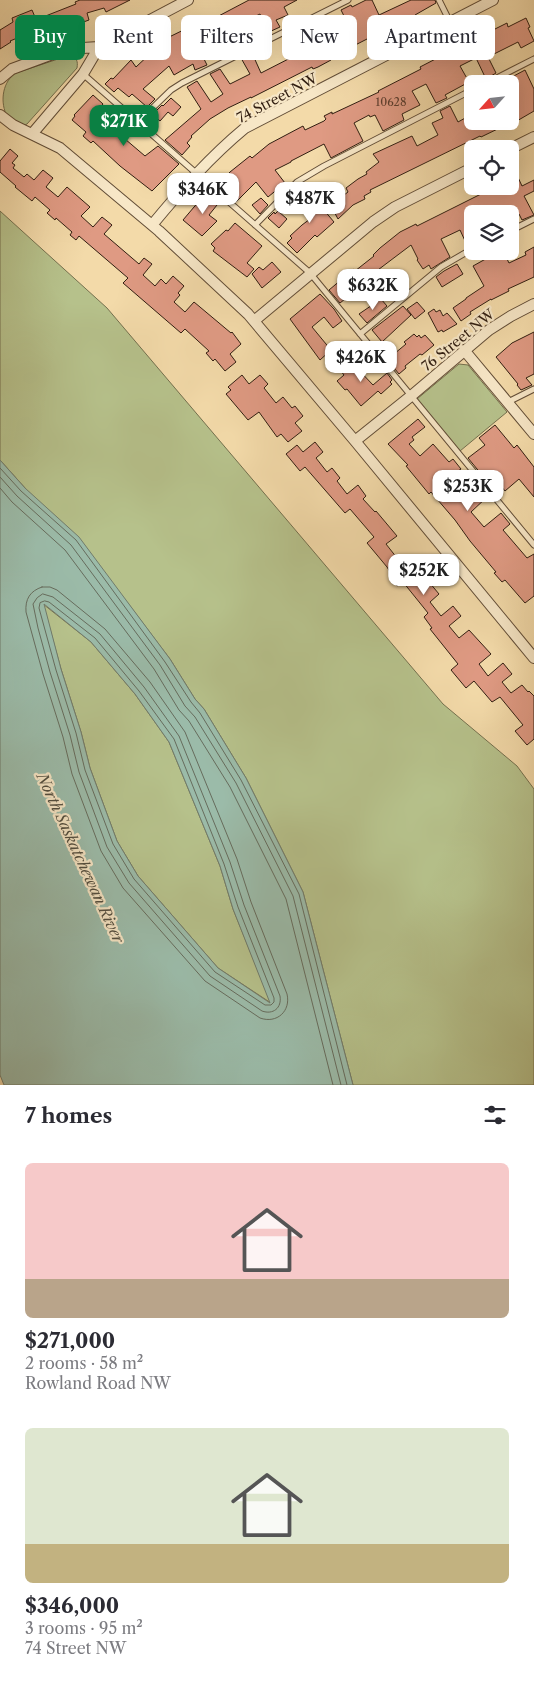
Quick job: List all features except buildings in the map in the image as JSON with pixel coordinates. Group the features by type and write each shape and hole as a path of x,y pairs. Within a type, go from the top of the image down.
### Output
{"street":[{"path":"159,15 188,0"},
{"name":"74 Street NW","path":"464,15 493,0"},
{"path":"0,80 12,69 66,49 95,46"},
{"path":"32,134 82,74 95,53"},
{"name":"74 Street NW","path":"152,225 196,173 245,128 377,60"},
{"path":"0,115 13,125 60,148 152,225 254,321 534,658"},
{"path":"519,144 534,137"},
{"path":"254,321 373,222 395,207 464,172"},
{"name":"76 Street NW","path":"355,441 489,330 534,304"},
{"path":"464,350 534,434"}],"lane":[{"path":"138,122 182,82 348,0"},
{"path":"439,0 447,15"},
{"path":"503,75 534,59"},
{"path":"82,74 310,273 534,545"},
{"path":"256,225 297,182 324,166 464,94"},
{"path":"519,226 534,219"},
{"path":"360,334 441,267 464,254"},
{"path":"508,403 534,389"}],"green space":[{"path":"55,60 76,60 77,63 77,68 27,124 22,126 6,114 3,103 4,91 8,81 16,73"},
{"path":"0,211 107,308 443,704 517,766 534,789 534,1085 353,1085 303,892 246,778 204,709 195,699 170,659 127,602 0,460"},
{"path":"459,364 468,365 507,412 460,451 417,399"},
{"path":"43,604 91,642 135,694 169,742 220,866 233,909 271,1003 218,968 138,876 117,841 90,768"}],"water":[{"name":"North Saskatchewan River","path":"0,460 25,488 79,537 170,659 195,699 204,709 246,778 303,892 353,1085 4,1085 0,1075","holes":["44,604 91,642 135,694 169,742 220,866 233,909 270,1003 218,968 138,876 117,841 90,768"]}]}
